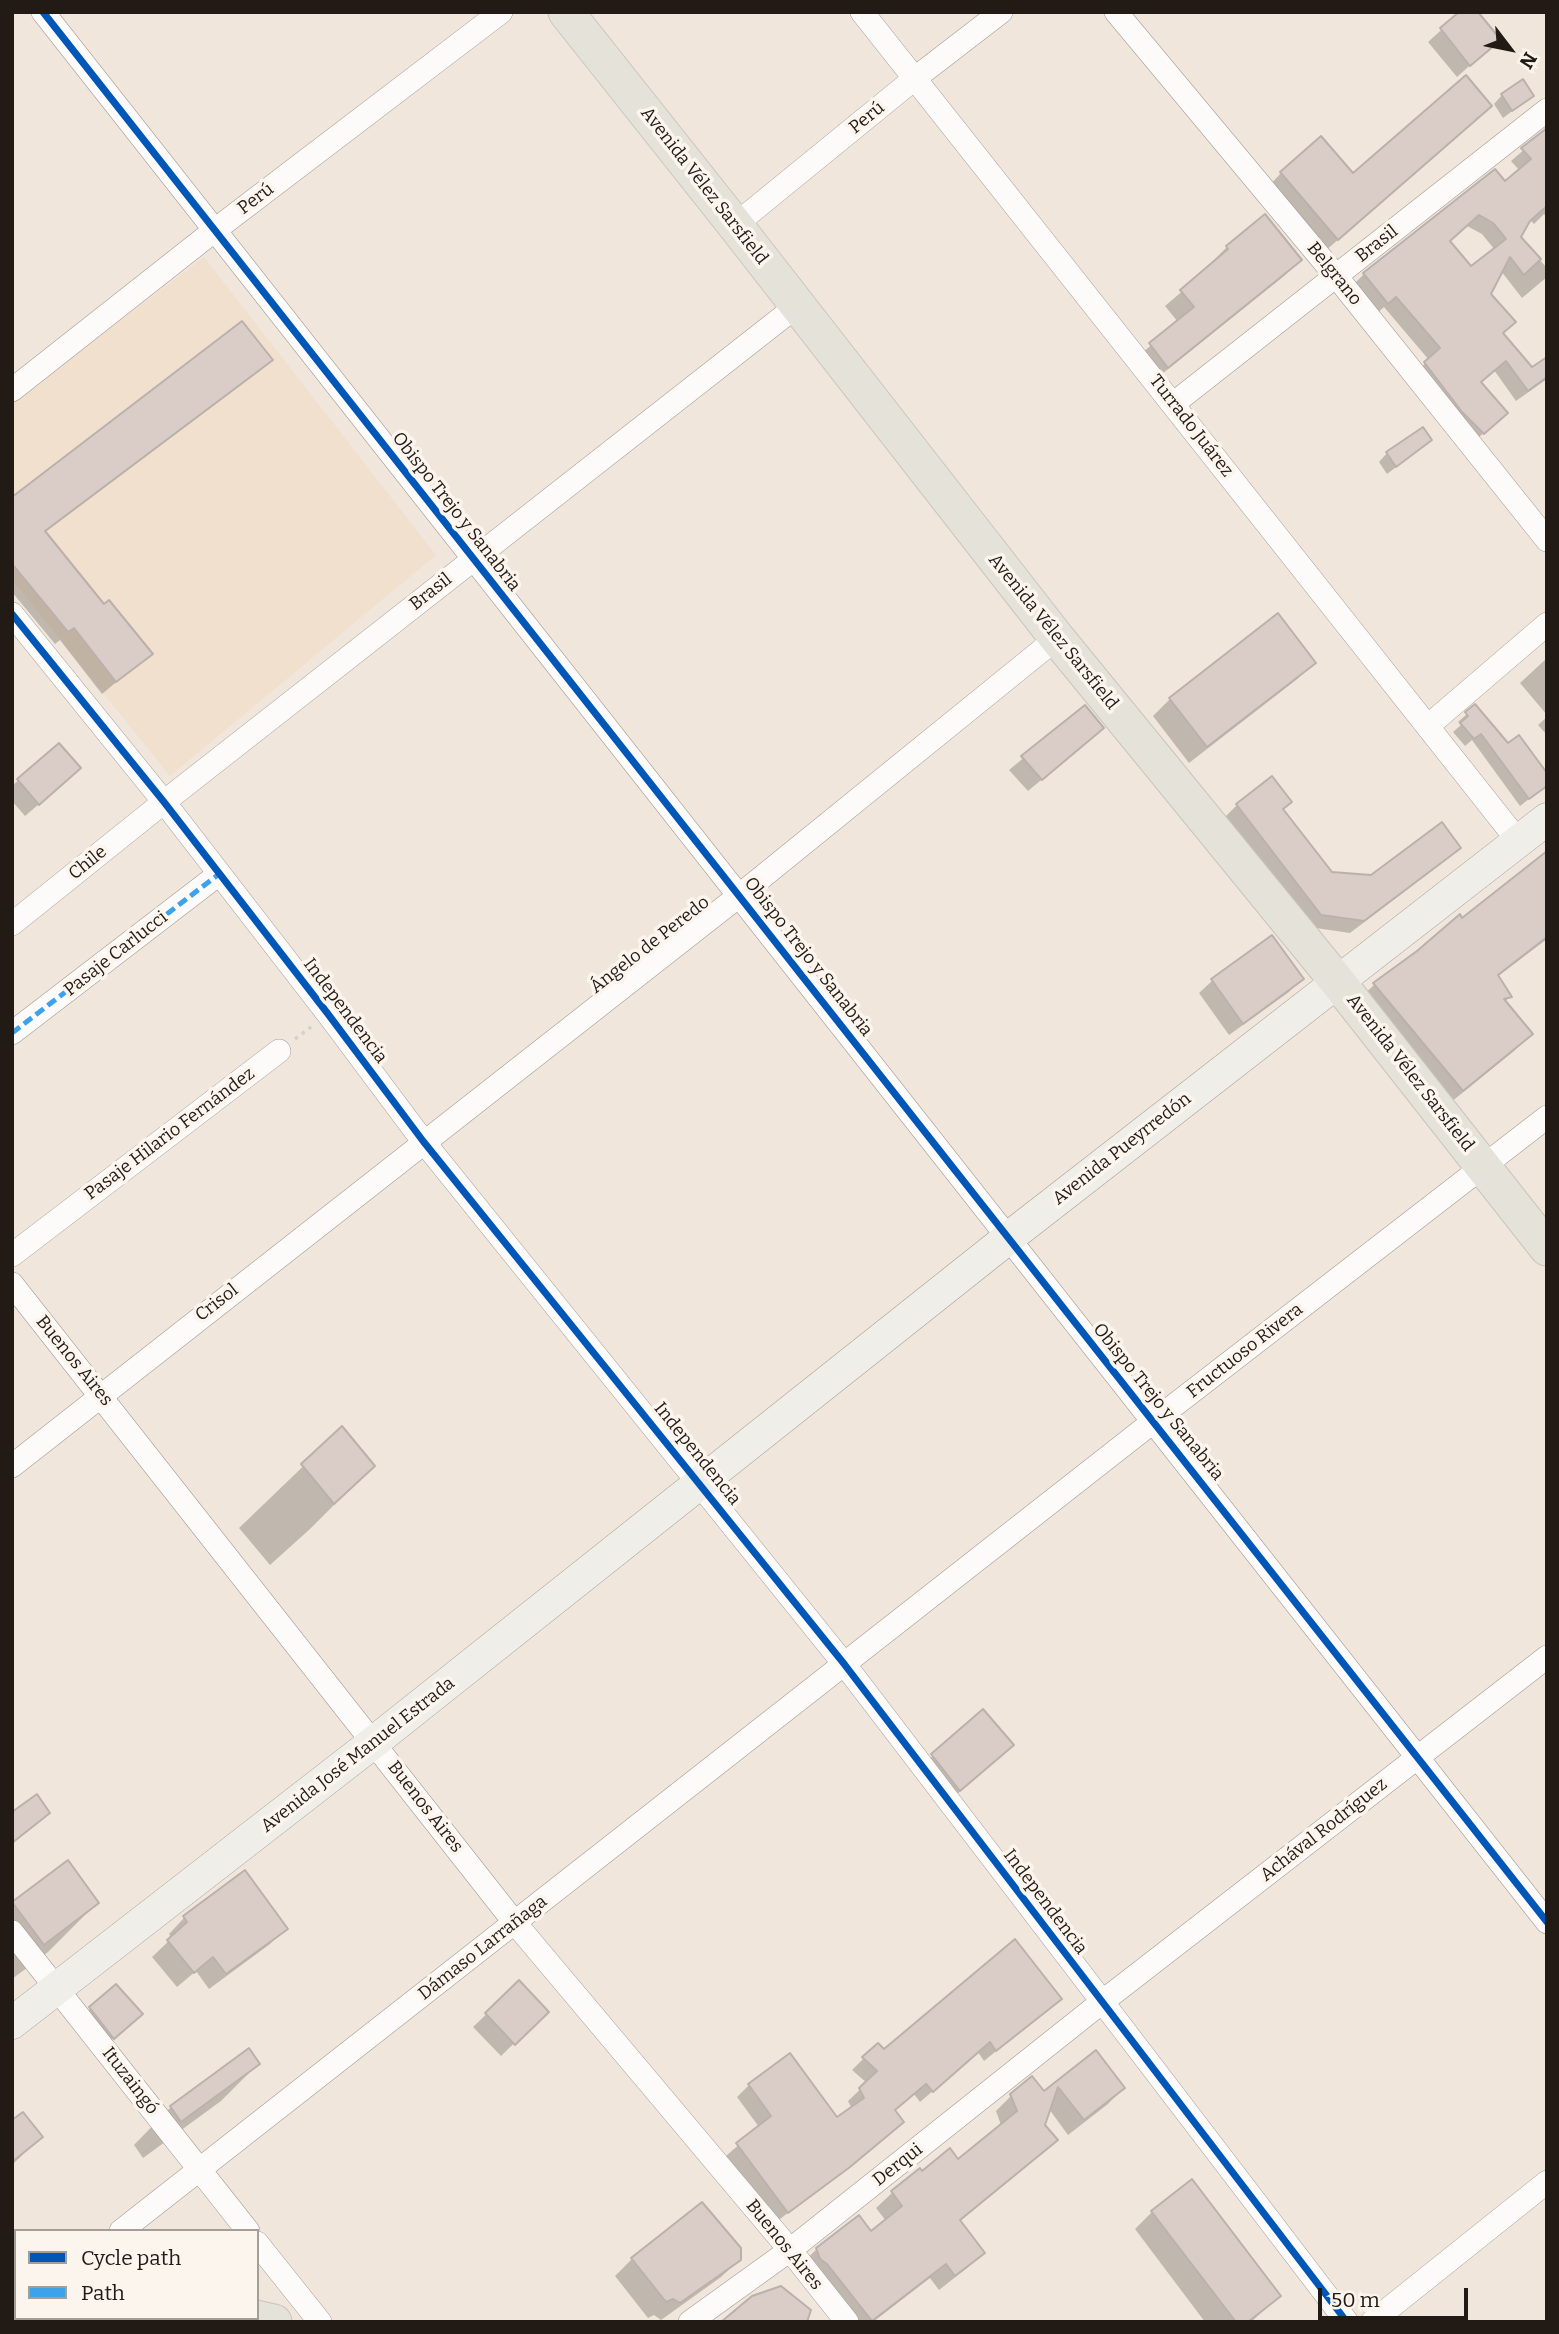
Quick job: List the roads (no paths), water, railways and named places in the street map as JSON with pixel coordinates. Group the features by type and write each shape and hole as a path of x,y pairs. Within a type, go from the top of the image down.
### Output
{"main road":[{"name":"Avenida Vélez Sarsfield","path":"566,12 736,225 1057,638 1337,981 1547,1248"},
{"name":"Avenida Pueyrredón","path":"701,1484 1007,1239 1547,819"},
{"name":"Avenida José Manuel Estrada","path":"12,2023 701,1484"}],"street":[{"name":"Obispo Trejo y Sanabria","path":"43,12 1547,1922"},
{"name":"Perú","path":"12,390 215,230 501,12"},
{"name":"Turrado Juárez","path":"862,12 1519,842"},
{"name":"Perú","path":"736,225 1000,12"},
{"name":"Belgrano","path":"1116,12 1336,276 1547,540"},
{"name":"Brasil","path":"1174,404 1547,110"},
{"name":"Brasil","path":"164,802 798,306"},
{"name":"Independencia","path":"12,614 164,802 423,1142 845,1665 1347,2322"},
{"path":"1428,726 1547,624"},
{"name":"Ángelo de Peredo","path":"423,1142 740,895 1057,638"},
{"name":"Chile","path":"12,924 164,802"},
{"name":"Pasaje Carlucci","path":"12,1033 219,874"},
{"name":"Pasaje Hilario Fernández","path":"12,1255 279,1051"},
{"name":"Fructuoso Rivera","path":"845,1665 1154,1421 1547,1117"},
{"name":"Crisol","path":"12,1466 423,1142"},
{"name":"Buenos Aires","path":"12,1284 515,1923 790,2250 847,2322"},
{"name":"Achával Rodríguez","path":"1102,2002 1547,1657"},
{"name":"Dámaso Larrañaga","path":"124,2229 845,1665"},
{"name":"Ituzaingó","path":"12,1932 246,2229"},
{"name":"Derqui","path":"690,2322 790,2250 1102,2002"},
{"path":"1372,2322 1547,2182"},
{"path":"259,2246 320,2322"}]}
